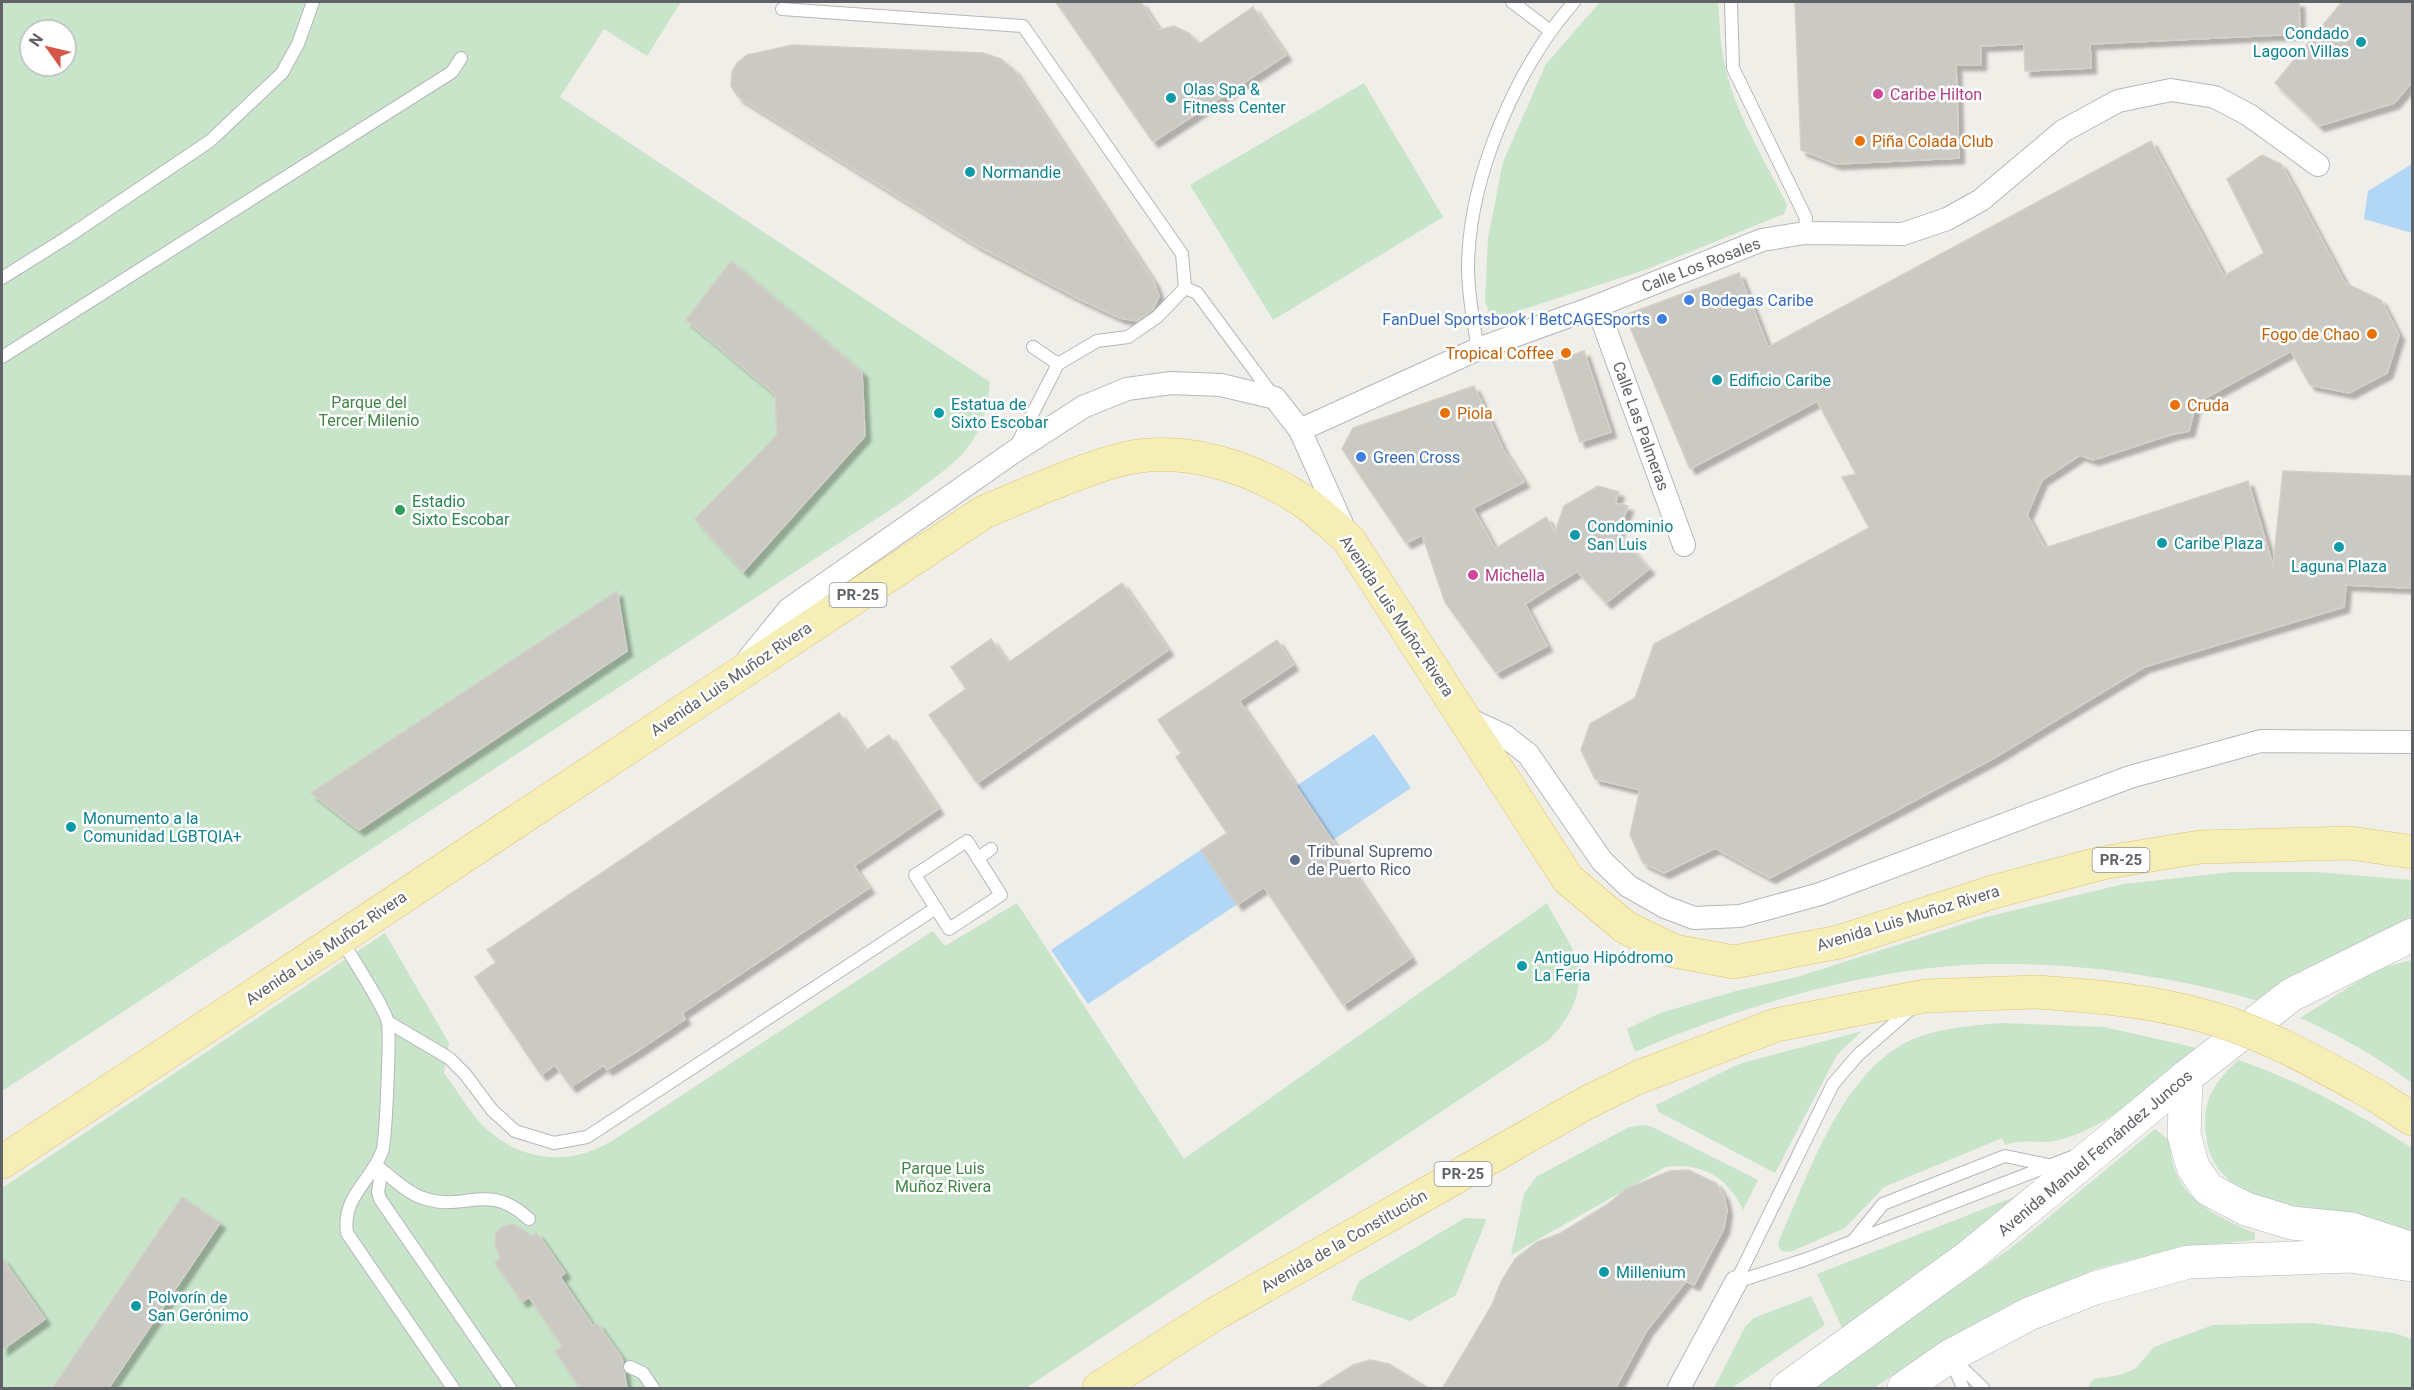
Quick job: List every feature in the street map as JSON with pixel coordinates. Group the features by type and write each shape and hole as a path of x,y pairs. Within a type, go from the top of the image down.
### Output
{"main road":[{"name":"Avenida Luis Muñoz Rivera","path":"2,1162 984,512 1114,461 1151,455 1216,460 1266,480 1305,502 1349,540 1568,879 1624,927 1646,940 1674,951 1734,962 1839,942 1993,892 2102,863 2200,847 2350,843 2412,852"},
{"name":"Avenida Manuel Fernández Juncos","path":"1787,1389 1971,1255 2186,1077 2291,995 2412,935"},
{"name":"Avenida de la Constitución","path":"1099,1389 1215,1314 1586,1103 1628,1082 1776,1025 1925,996 2036,992 2122,999 2205,1016 2274,1042 2375,1095 2412,1119"},
{"path":"2186,1077 2184,1135 2193,1167 2208,1189 2246,1209 2292,1223 2351,1229 2412,1249"},
{"path":"1904,1389 1950,1356 2029,1314 2095,1288 2188,1262 2350,1256 2412,1265"}],"street":[{"name":"Calle Los Rosales","path":"1300,430 1478,349 1597,306 1762,240 1804,233 1903,234 1947,219 1981,200 2063,131 2118,101 2171,90 2215,97 2250,115 2318,165"},
{"name":"Calle Las Palmeras","path":"1597,306 1684,545"},
{"path":"734,676 789,609 1012,453 1083,407 1127,389 1171,383 1221,385 1275,398 1300,430 1317,463 1349,540"},
{"path":"1466,718 1505,736 1528,754 1602,861 1628,886 1665,907 1694,918 1740,916 1820,894 2130,777 2260,741 2412,742"},
{"path":"1679,1389 1736,1282"}],"lane":[{"path":"2,278 210,141 282,73 298,44 312,2"},
{"path":"1512,2 1549,30"},
{"path":"1478,349 1468,266 1476,208 1488,154 1513,95 1549,30 1574,2"},
{"path":"1731,2 1733,68 1806,218 1804,233"},
{"path":"782,9 1023,26 1182,254 1185,288 1157,317 1128,337 1097,341 1058,364 1012,453"},
{"path":"2,357 452,72 461,57"},
{"path":"1185,288 1197,293 1275,398"},
{"path":"1033,347 1058,364"},
{"path":"967,841 978,858 1001,895 949,929 915,875 967,841"},
{"path":"978,858 991,849"},
{"path":"340,939 388,1022 449,1058 465,1074 492,1110 515,1131 554,1143 587,1137 936,908"},
{"path":"1736,1282 1833,1084 1858,1055 1925,996"},
{"path":"388,1022 383,1149 366,1183 351,1199 345,1217 347,1233 453,1389"},
{"path":"1736,1282 1852,1241 2106,1145"},
{"path":"1852,1241 1883,1204 2006,1156 2049,1165"},
{"path":"376,1165 422,1198 458,1203 486,1197 509,1204 529,1219"},
{"path":"376,1165 380,1180 378,1192 380,1199 510,1389"},
{"path":"1950,1356 1963,1389"},
{"path":"1950,1356 1983,1389"},
{"path":"630,1367 643,1373 653,1389"}],"green space":[{"name":"Estadio Sixto Escobar","path":"2,2 681,2 647,56 604,29 560,97 990,382 987,405 974,439 952,464 905,500 2,1091"},
{"path":"1600,2 1718,2 1720,36 1731,88 1753,139 1787,205 1784,214 1645,270 1499,317 1489,312 1485,302 1488,238 1503,162 1546,64"},
{"path":"1364,83 1443,217 1273,320 1190,185"},
{"path":"2232,872 2316,872 2412,880 2412,921 2265,1003 2197,986 2127,973 2056,966 1986,964 1897,973 1806,992 1718,1019 1635,1052 1627,1029 1660,1013 1736,991 1797,977 1982,918 2124,884"},
{"name":"Parque Luis Muñoz Rivera","path":"1017,903 1184,1159 1547,903 1575,955 1579,983 1569,1014 1549,1040 1026,1388 2,1388 2,1188 385,933 449,1043 444,1073 476,1118 503,1142 518,1149 533,1155 565,1157 597,1149 612,1141 933,931 945,946"},
{"path":"2412,960 2412,1083 2358,1047 2300,1018 2378,969"},
{"path":"2001,1023 2104,1027 2197,1048 2131,1103 2095,1126 2055,1141 2019,1142 2005,1145 2002,1138 1884,1187 1845,1228 1790,1252 1781,1251 1778,1243 1814,1160 1844,1104 1862,1079 1883,1058 1918,1037 1953,1028"},
{"path":"1862,1031 1837,1055 1775,1173 1659,1112 1656,1105 1739,1064"},
{"path":"2238,1060 2261,1068 2328,1099 2412,1148 2412,1232 2382,1222 2303,1210 2276,1203 2250,1194 2229,1180 2214,1161 2206,1136 2205,1123 2211,1094 2222,1077"},
{"path":"1643,1125 1652,1127 1758,1180 1743,1210 1730,1189 1712,1174 1690,1167 1665,1167 1511,1255 1524,1194 1536,1177 1629,1127"},
{"path":"2155,1129 2170,1141 2172,1160 2186,1189 2209,1210 2255,1233 2255,1240 2178,1248 2096,1269 2011,1304 1915,1360 1874,1388 1812,1388 2015,1245"},
{"path":"2027,1192 1843,1330 1817,1274"},
{"path":"1465,1218 1486,1219 1486,1221 1456,1295 1410,1321 1351,1300 1359,1281"},
{"path":"1811,1296 1825,1325 1732,1388 1714,1388 1745,1327 1754,1318"},
{"path":"2311,1323 2394,1333 2412,1339 2412,1388 2088,1388 2093,1379 2120,1375 2135,1369 2154,1347 2213,1325"}],"water":[{"path":"2412,164 2412,233 2364,219 2368,191"},
{"path":"1374,734 1411,788 1088,1004 1051,950"}],"building":[{"name":"Olas Spa & Fitness Center","path":"1056,2 1141,2 1159,30 1174,26 1189,33 1199,44 1253,7 1286,55 1153,142"},
{"name":"Caribe Hilton","path":"1795,2 2299,2 2300,34 2090,44 2091,68 2025,71 2024,44 1981,46 1981,65 1956,65 1959,158 1836,164 1801,150"},
{"name":"Condado Lagoon Villas","path":"2342,2 2412,2 2412,82 2394,103 2319,126 2275,83"},
{"name":"Normandie","path":"793,45 983,53 1001,59 1014,70 1154,282 1159,296 1153,309 1137,321 1120,318 1079,299 978,246 738,97 731,86 732,72 737,63 747,55"},
{"path":"2151,141 2224,276 2264,253 2227,179 2262,155 2281,164 2345,283 2381,300 2399,335 2387,373 2349,393 2310,385 2291,351 2196,403 2189,431 2093,460 2080,455 2042,480 2027,515 2045,548 2248,481 2273,566 2283,471 2412,476 2412,583 2410,582 2410,588 2346,585 2344,607 2144,667 1994,758 1770,878 1715,848 1664,873 1643,863 1630,835 1640,790 1595,779 1581,750 1590,724 1635,698 1654,644 1869,528 1842,477 1856,474 1817,401 1690,469 1625,315 1739,273 1768,347"},
{"path":"731,261 862,372 865,436 743,572 695,519 777,435 775,394 686,320"},
{"path":"1584,351 1611,432 1580,442 1553,362"},
{"path":"1474,386 1503,449 1524,482 1473,508 1495,549 1546,517 1555,532 1564,506 1598,486 1619,492 1615,503 1628,506 1618,533 1649,569 1606,603 1577,571 1525,604 1547,646 1496,673 1445,602 1422,535 1406,543 1342,449 1353,428"},
{"path":"1122,583 1168,650 977,783 929,715 966,689 951,667 991,639 1008,663"},
{"path":"617,591 627,651 359,830 311,793"},
{"name":"Tribunal Supremo de Puerto Rico","path":"1277,640 1293,665 1239,701 1411,958 1343,1005 1264,887 1237,905 1201,850 1227,833 1176,757 1181,753 1158,720"},
{"path":"839,713 865,751 889,735 938,809 854,866 869,888 682,1013 685,1019 607,1070 604,1065 571,1087 555,1065 541,1075 475,977 496,962 487,950"},
{"name":"Millenium","path":"1688,1170 1716,1183 1724,1196 1727,1210 1724,1228 1694,1285 1686,1281 1647,1330 1615,1389 1442,1389 1492,1305 1501,1282 1515,1259 1537,1242 1561,1233 1608,1204 1626,1189 1670,1171"},
{"name":"Polvorín de San Gerónimo","path":"182,1197 220,1223 108,1389 52,1389"},
{"path":"514,1224 532,1236 537,1233 565,1273 560,1277 593,1326 597,1323 622,1358 627,1389 581,1389 555,1351 562,1346 529,1297 522,1302 495,1263 500,1259 495,1244 496,1233 503,1226"},
{"path":"2,1258 45,1319 2,1350"},
{"path":"1370,1360 1389,1364 1430,1389 1315,1389 1353,1365"}],"place":[{"name":"Condado Lagoon Villas","path":"2361,42"},
{"name":"Caribe Hilton","path":"1878,94"},
{"name":"Olas Spa & Fitness Center","path":"1171,98"},
{"name":"Piña Colada Club","path":"1860,141"},
{"name":"Normandie","path":"970,172"},
{"name":"Bodegas Caribe","path":"1689,300"},
{"name":"FanDuel Sportsbook I BetCAGESports","path":"1662,319"},
{"name":"Fogo de Chao","path":"2372,334"},
{"name":"Tropical Coffee","path":"1566,353"},
{"name":"Edificio Caribe","path":"1717,380"},
{"name":"Cruda","path":"2175,405"},
{"name":"Estatua de Sixto Escobar","path":"939,413"},
{"name":"Piola","path":"1445,413"},
{"name":"Green Cross","path":"1361,457"},
{"name":"Estadio Sixto Escobar","path":"400,510"},
{"name":"Condominio San Luis","path":"1575,535"},
{"name":"Caribe Plaza","path":"2162,543"},
{"name":"Laguna Plaza","path":"2339,547"},
{"name":"Michella","path":"1473,575"},
{"name":"Monumento a la Comunidad LGBTQIA+","path":"71,827"},
{"name":"Tribunal Supremo de Puerto Rico","path":"1295,860"},
{"name":"Antiguo Hipódromo La Feria","path":"1522,966"},
{"name":"Millenium","path":"1604,1272"},
{"name":"Polvorín de San Gerónimo","path":"136,1306"}],"park label":[{"name":"Parque del Tercer Milenio","path":"369,411"}]}
